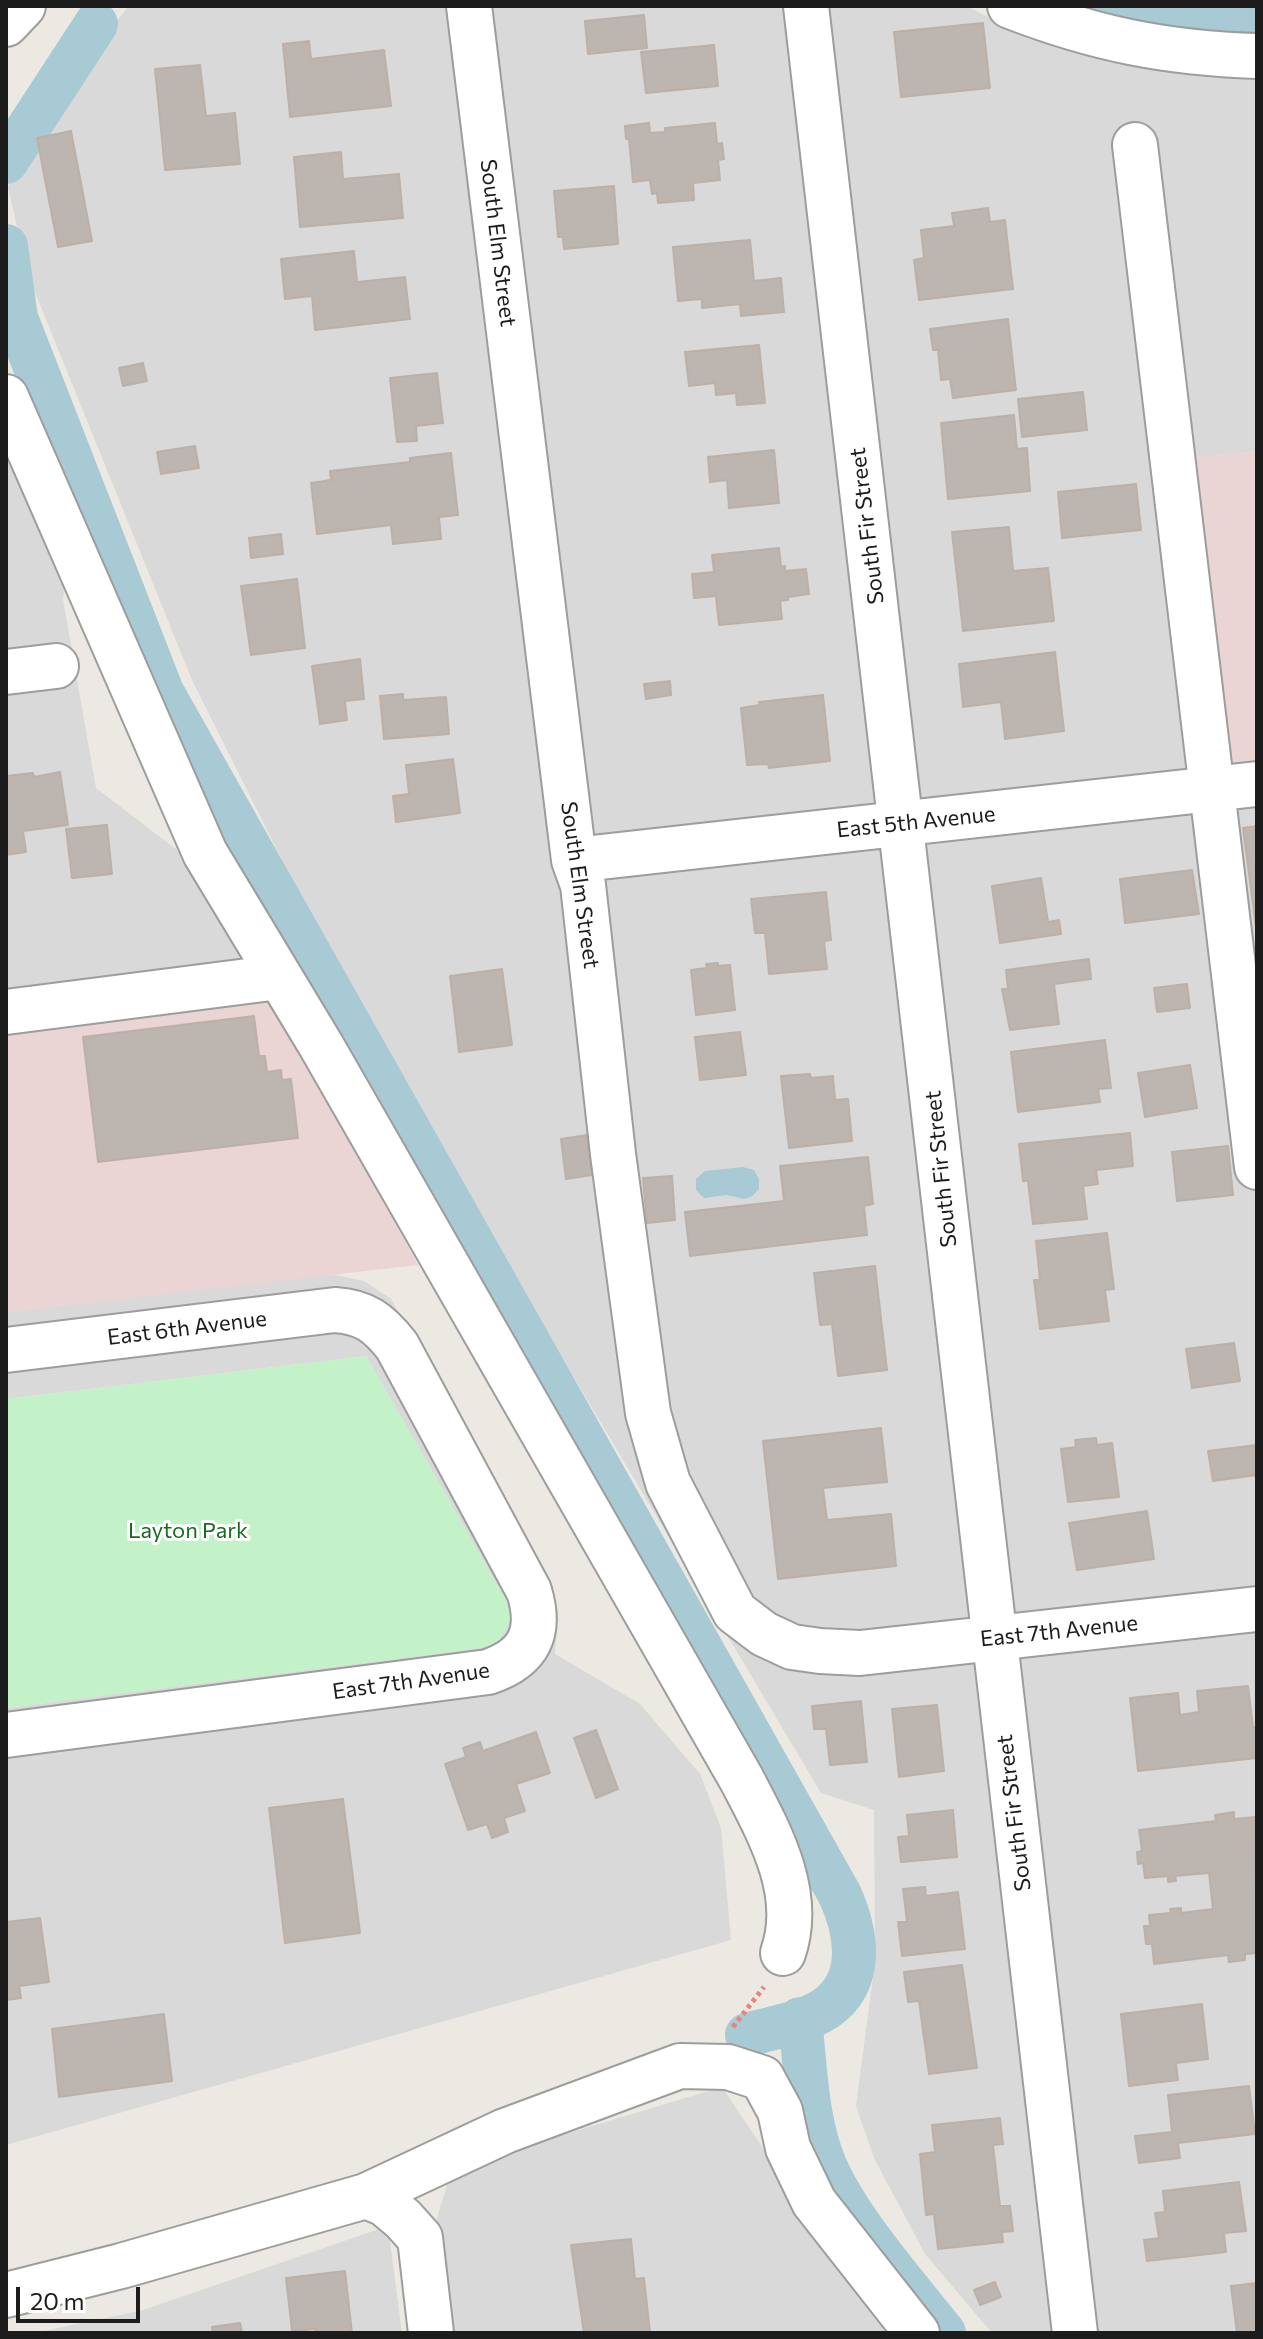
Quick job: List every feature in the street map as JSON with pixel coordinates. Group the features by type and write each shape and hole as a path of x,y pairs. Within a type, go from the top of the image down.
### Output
{"street":[{"path":"6,24 23,6"},
{"name":"South Elm Street","path":"469,6 574,860 583,885 613,1154 648,1413 668,1483 735,1612 764,1634 792,1647 860,1653"},
{"name":"South Fir Street","path":"806,6 1075,2333"},
{"path":"1010,6 1084,33 1145,47 1207,55 1257,56"},
{"path":"1135,145 1257,1167"},
{"path":"6,397 205,853 742,1780 776,1844 788,1897 789,1935 783,1953"},
{"path":"6,672 56,666"},
{"name":"East 5th Avenue","path":"574,860 1257,784"},
{"path":"6,1012 279,977"},
{"name":"East 6th Avenue","path":"6,1350 335,1310 367,1316"},
{"name":"East 7th Avenue","path":"6,1735 488,1672 509,1665 525,1651 532,1633 535,1609 529,1591 397,1346 383,1328 367,1316"},
{"name":"East 7th Avenue","path":"860,1653 1257,1609"},
{"path":"6,2295 121,2266 366,2196 505,2131 680,2066 728,2067 762,2078 780,2111 788,2148 814,2202 917,2333"},
{"path":"366,2196 385,2204 420,2238 431,2333"}],"path":[{"path":"705,2067 766,1983 783,1953"}],"shaded area":[{"path":"129,6 967,6 1029,39 1095,52 1257,66 1257,451 1193,458 1257,767 1257,2333 992,2333 925,2254 874,2158 856,2106 875,1962 874,1810 821,1793 450,1169 317,930 192,680 28,275 8,187 33,136 94,48"},
{"path":"6,428 66,571 63,599 96,788 181,853 273,1002 6,1033"},
{"path":"1257,451 1257,767 1226,771 1192,458"},
{"path":"273,1002 418,1265 6,1312 6,1033"},
{"path":"331,1274 364,1281 391,1299 553,1586 558,1615 555,1654 640,1704 700,1774 721,1828 731,1940 6,2145 6,1708 487,1647 499,1640 511,1618 509,1605 366,1356 6,1399 6,1312"},
{"path":"722,2087 887,2333 447,2333 434,2228 452,2168"},
{"path":"388,2226 402,2333 35,2333 143,2310"}],"green space":[{"name":"Layton Park","path":"366,1356 509,1605 508,1624 499,1639 488,1647 6,1708 6,1399"}],"water":[{"path":"743,1167 754,1170 759,1179 759,1189 751,1197 744,1199 727,1195 704,1198 696,1190 696,1179 705,1171"}],"building":[{"path":"644,15 647,48 588,54 585,21"},
{"path":"983,23 990,88 901,97 894,32"},
{"path":"309,41 311,59 384,50 391,106 290,117 283,44"},
{"path":"714,45 718,86 646,93 641,52"},
{"path":"200,65 206,116 235,113 240,164 165,170 155,69"},
{"path":"649,123 650,133 665,132 665,128 715,123 717,144 722,143 724,159 718,160 720,180 693,183 694,200 658,203 657,193 652,194 650,180 633,182 629,139 626,139 625,126"},
{"path":"71,131 92,241 58,247 37,138"},
{"path":"341,152 343,179 399,174 403,218 300,227 294,157"},
{"path":"614,186 618,244 564,249 563,237 558,237 554,191"},
{"path":"988,208 990,222 1005,220 1013,289 919,300 914,260 924,258 921,230 954,226 952,213"},
{"path":"750,240 754,281 781,278 784,312 741,316 740,304 702,308 702,299 678,301 673,247"},
{"path":"354,251 357,282 405,277 410,319 315,330 312,296 285,299 281,259"},
{"path":"1008,319 1016,390 953,398 950,379 941,380 938,350 933,350 930,329"},
{"path":"759,345 765,403 737,405 736,393 716,395 715,383 689,386 685,352"},
{"path":"143,363 147,381 123,386 119,368"},
{"path":"437,373 443,423 416,426 417,441 397,442 390,378"},
{"path":"1083,392 1087,430 1022,437 1018,399"},
{"path":"1014,415 1017,449 1027,448 1030,491 948,499 941,423"},
{"path":"195,446 199,468 161,474 157,452"},
{"path":"774,450 779,503 729,508 727,480 710,482 708,457"},
{"path":"451,453 458,515 439,517 441,539 393,544 391,525 317,534 311,483 331,480 330,471 410,462 410,458"},
{"path":"1136,484 1141,530 1062,538 1058,492"},
{"path":"1009,527 1013,571 1048,568 1054,621 963,631 952,532"},
{"path":"281,534 283,554 251,558 249,538"},
{"path":"779,548 781,567 785,566 785,571 806,569 809,594 780,601 782,619 719,625 716,596 694,598 692,574 714,572 712,555"},
{"path":"297,579 305,648 251,655 241,586"},
{"path":"1055,652 1064,731 1005,739 1001,702 963,707 959,664"},
{"path":"360,659 364,699 345,701 347,720 320,724 312,666"},
{"path":"670,681 671,695 646,699 644,684"},
{"path":"403,694 403,700 446,697 449,734 384,739 380,696"},
{"path":"823,695 830,761 769,768 768,764 747,765 741,708 760,705 759,702"},
{"path":"453,759 460,813 396,822 393,796 409,794 406,765"},
{"path":"60,772 68,825 23,831 26,852 6,855 6,776 33,773 34,777"},
{"path":"107,825 112,874 72,878 66,829"},
{"path":"1257,826 1257,935 1243,828"},
{"path":"1192,870 1199,914 1125,923 1120,879"},
{"path":"1041,878 1048,922 1059,920 1061,934 1000,943 992,886"},
{"path":"826,892 831,940 824,941 827,969 769,974 765,933 755,933 751,899"},
{"path":"1089,959 1091,979 1054,984 1059,1024 1010,1030 1002,989 1008,989 1006,970"},
{"path":"718,963 718,966 730,965 735,1010 696,1015 691,970"},
{"path":"502,969 512,1045 459,1052 450,976"},
{"path":"1187,984 1190,1008 1157,1012 1154,988"},
{"path":"254,1016 259,1056 265,1056 267,1072 281,1070 282,1080 291,1079 298,1138 98,1162 83,1037"},
{"path":"740,1032 746,1075 700,1080 695,1037"},
{"path":"1105,1040 1111,1088 1098,1089 1100,1102 1018,1112 1011,1052"},
{"path":"1190,1065 1197,1108 1145,1117 1138,1073"},
{"path":"810,1074 811,1078 833,1076 835,1100 848,1099 852,1141 789,1148 781,1076"},
{"path":"1130,1133 1133,1166 1096,1170 1098,1184 1083,1186 1087,1219 1033,1224 1028,1181 1023,1181 1019,1144"},
{"path":"587,1135 592,1175 566,1179 561,1139"},
{"path":"1228,1146 1233,1195 1177,1201 1172,1152"},
{"path":"868,1157 873,1204 864,1206 867,1235 690,1256 685,1212 784,1201 780,1166"},
{"path":"672,1176 675,1220 647,1223 643,1178"},
{"path":"1107,1233 1114,1289 1105,1290 1109,1321 1040,1329 1034,1280 1040,1280 1036,1241"},
{"path":"875,1266 887,1370 838,1376 832,1324 820,1325 814,1273"},
{"path":"1234,1343 1240,1381 1192,1388 1186,1349"},
{"path":"881,1428 887,1482 823,1488 827,1520 891,1514 896,1566 778,1579 763,1441"},
{"path":"1096,1438 1097,1445 1112,1443 1119,1497 1068,1502 1061,1449 1076,1447 1075,1440"},
{"path":"1257,1445 1257,1475 1213,1481 1208,1451"},
{"path":"1147,1511 1154,1559 1077,1570 1069,1523"},
{"path":"1248,1686 1253,1727 1257,1727 1257,1758 1138,1771 1130,1698 1178,1693 1180,1715 1199,1712 1197,1691"},
{"path":"861,1701 867,1762 830,1765 826,1729 814,1729 812,1706"},
{"path":"937,1705 944,1771 899,1777 892,1709"},
{"path":"596,1730 618,1789 596,1798 574,1738"},
{"path":"536,1732 550,1773 516,1784 525,1811 504,1818 508,1832 492,1838 487,1824 468,1830 445,1764 466,1757 463,1748 480,1742 483,1751"},
{"path":"343,1799 360,1933 285,1943 269,1808"},
{"path":"953,1810 957,1857 901,1862 898,1837 909,1836 907,1815"},
{"path":"1234,1812 1234,1819 1255,1817 1257,1953 1245,1954 1245,1960 1229,1962 1228,1955 1154,1964 1152,1944 1146,1944 1144,1926 1150,1926 1149,1915 1171,1913 1170,1909 1181,1908 1181,1913 1213,1909 1209,1873 1175,1876 1176,1881 1168,1882 1168,1876 1145,1878 1143,1863 1138,1864 1137,1852 1142,1851 1139,1830 1216,1821 1215,1815"},
{"path":"925,1887 926,1896 958,1892 965,1949 902,1956 898,1922 907,1922 903,1889"},
{"path":"40,1918 49,1982 19,1986 21,1998 6,2000 6,1922"},
{"path":"962,1965 977,2068 929,2074 919,2001 908,2002 904,1972"},
{"path":"1202,2004 1208,2059 1176,2063 1178,2080 1129,2086 1121,2014"},
{"path":"164,2014 172,2081 59,2097 52,2029"},
{"path":"1249,2086 1255,2134 1178,2143 1180,2158 1139,2163 1135,2136 1172,2132 1168,2095"},
{"path":"1000,2118 1003,2144 993,2145 1000,2206 1010,2206 1013,2231 1002,2232 1003,2242 938,2249 934,2214 926,2215 920,2154 935,2152 932,2125"},
{"path":"1239,2182 1246,2231 1224,2233 1226,2252 1147,2261 1144,2240 1159,2238 1155,2213 1165,2212 1163,2191"},
{"path":"631,2239 635,2279 644,2278 650,2333 584,2333 571,2245"},
{"path":"345,2271 352,2333 316,2333 315,2329 292,2331 286,2278"},
{"path":"995,2282 1001,2297 980,2305 974,2290"},
{"path":"1257,2283 1257,2333 1237,2333 1231,2286"},
{"path":"240,2323 242,2333 213,2333 212,2327"}],"waterway":[{"path":"1102,6 1155,19 1257,25"},
{"path":"6,162 96,24"},
{"path":"6,246 16,318 162,692 840,1895 853,1941 852,1971 847,1985 838,1998 816,2014 747,2035"},
{"path":"800,2019 812,2120 829,2174 874,2246 944,2333"}]}
